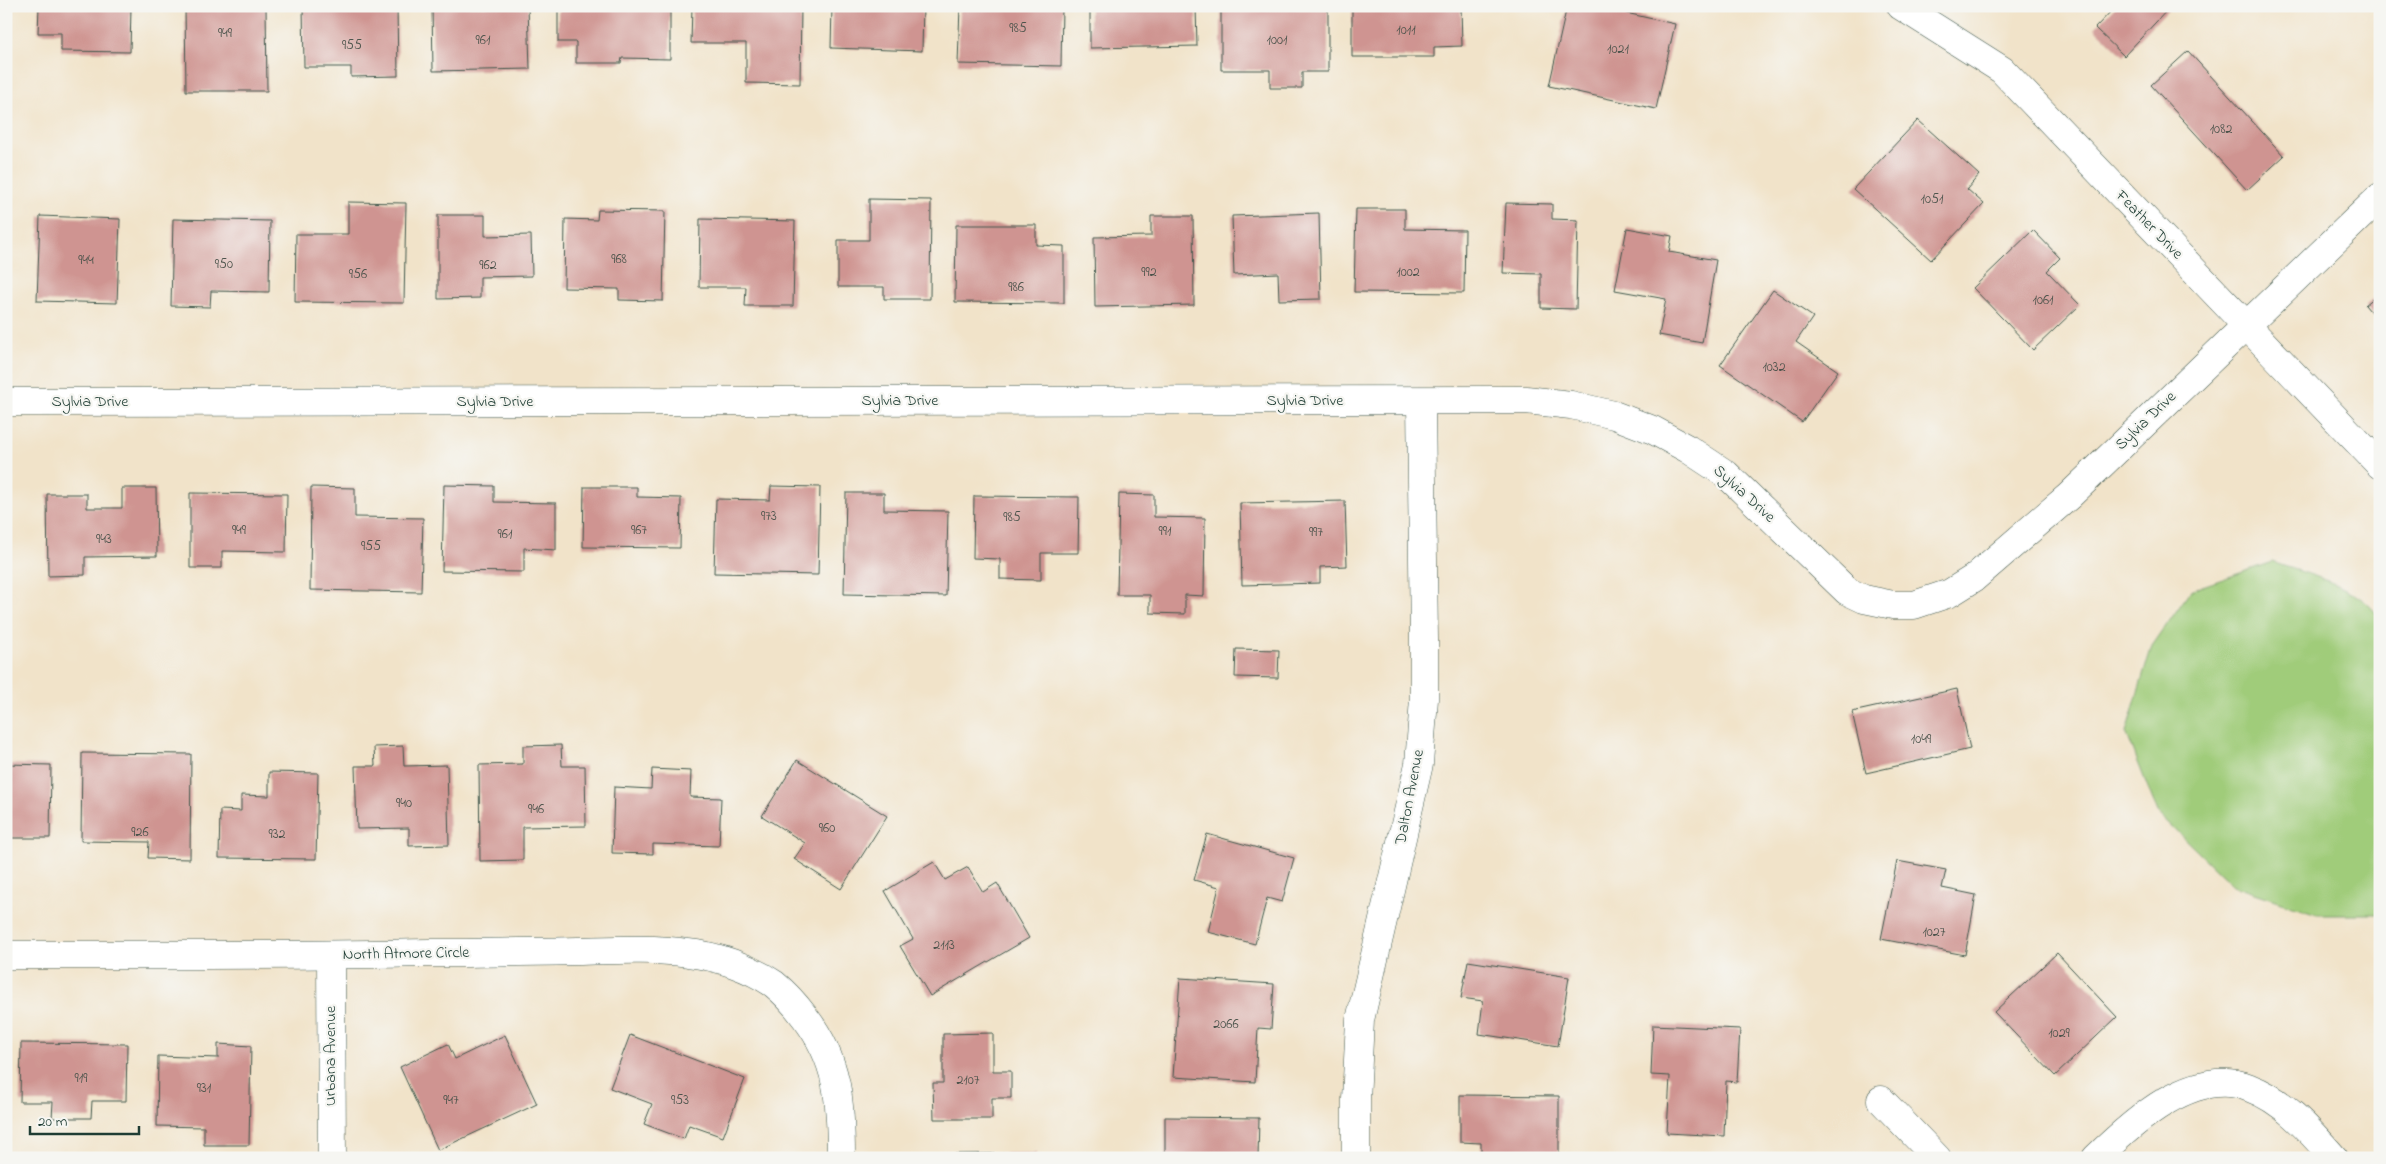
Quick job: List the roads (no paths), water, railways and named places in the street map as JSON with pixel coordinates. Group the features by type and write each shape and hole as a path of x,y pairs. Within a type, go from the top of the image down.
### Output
{"street":[{"name":"Feather Drive","path":"1901,6 2002,70 2380,466"},
{"name":"Sylvia Drive","path":"6,402 1526,400 1571,405 1614,415 1653,430 1726,474 1847,591 1864,599 1893,606 1914,605 1950,594 1981,572 2069,496 2380,198"},
{"name":"Dalton Avenue","path":"1356,1158 1356,1100 1360,1020 1419,764 1424,698 1421,401"},
{"name":"North Atmore Circle","path":"6,954 331,955 628,950 688,952 719,959 746,968 774,984 793,1002 814,1029 827,1052 837,1082 841,1110 841,1158"},
{"name":"Urbana Avenue","path":"331,955 332,1158"},
{"path":"2096,1158 2130,1124 2165,1101 2197,1087 2226,1083 2249,1087 2278,1103 2305,1126 2334,1158"},
{"path":"1881,1100 1937,1158"}]}
